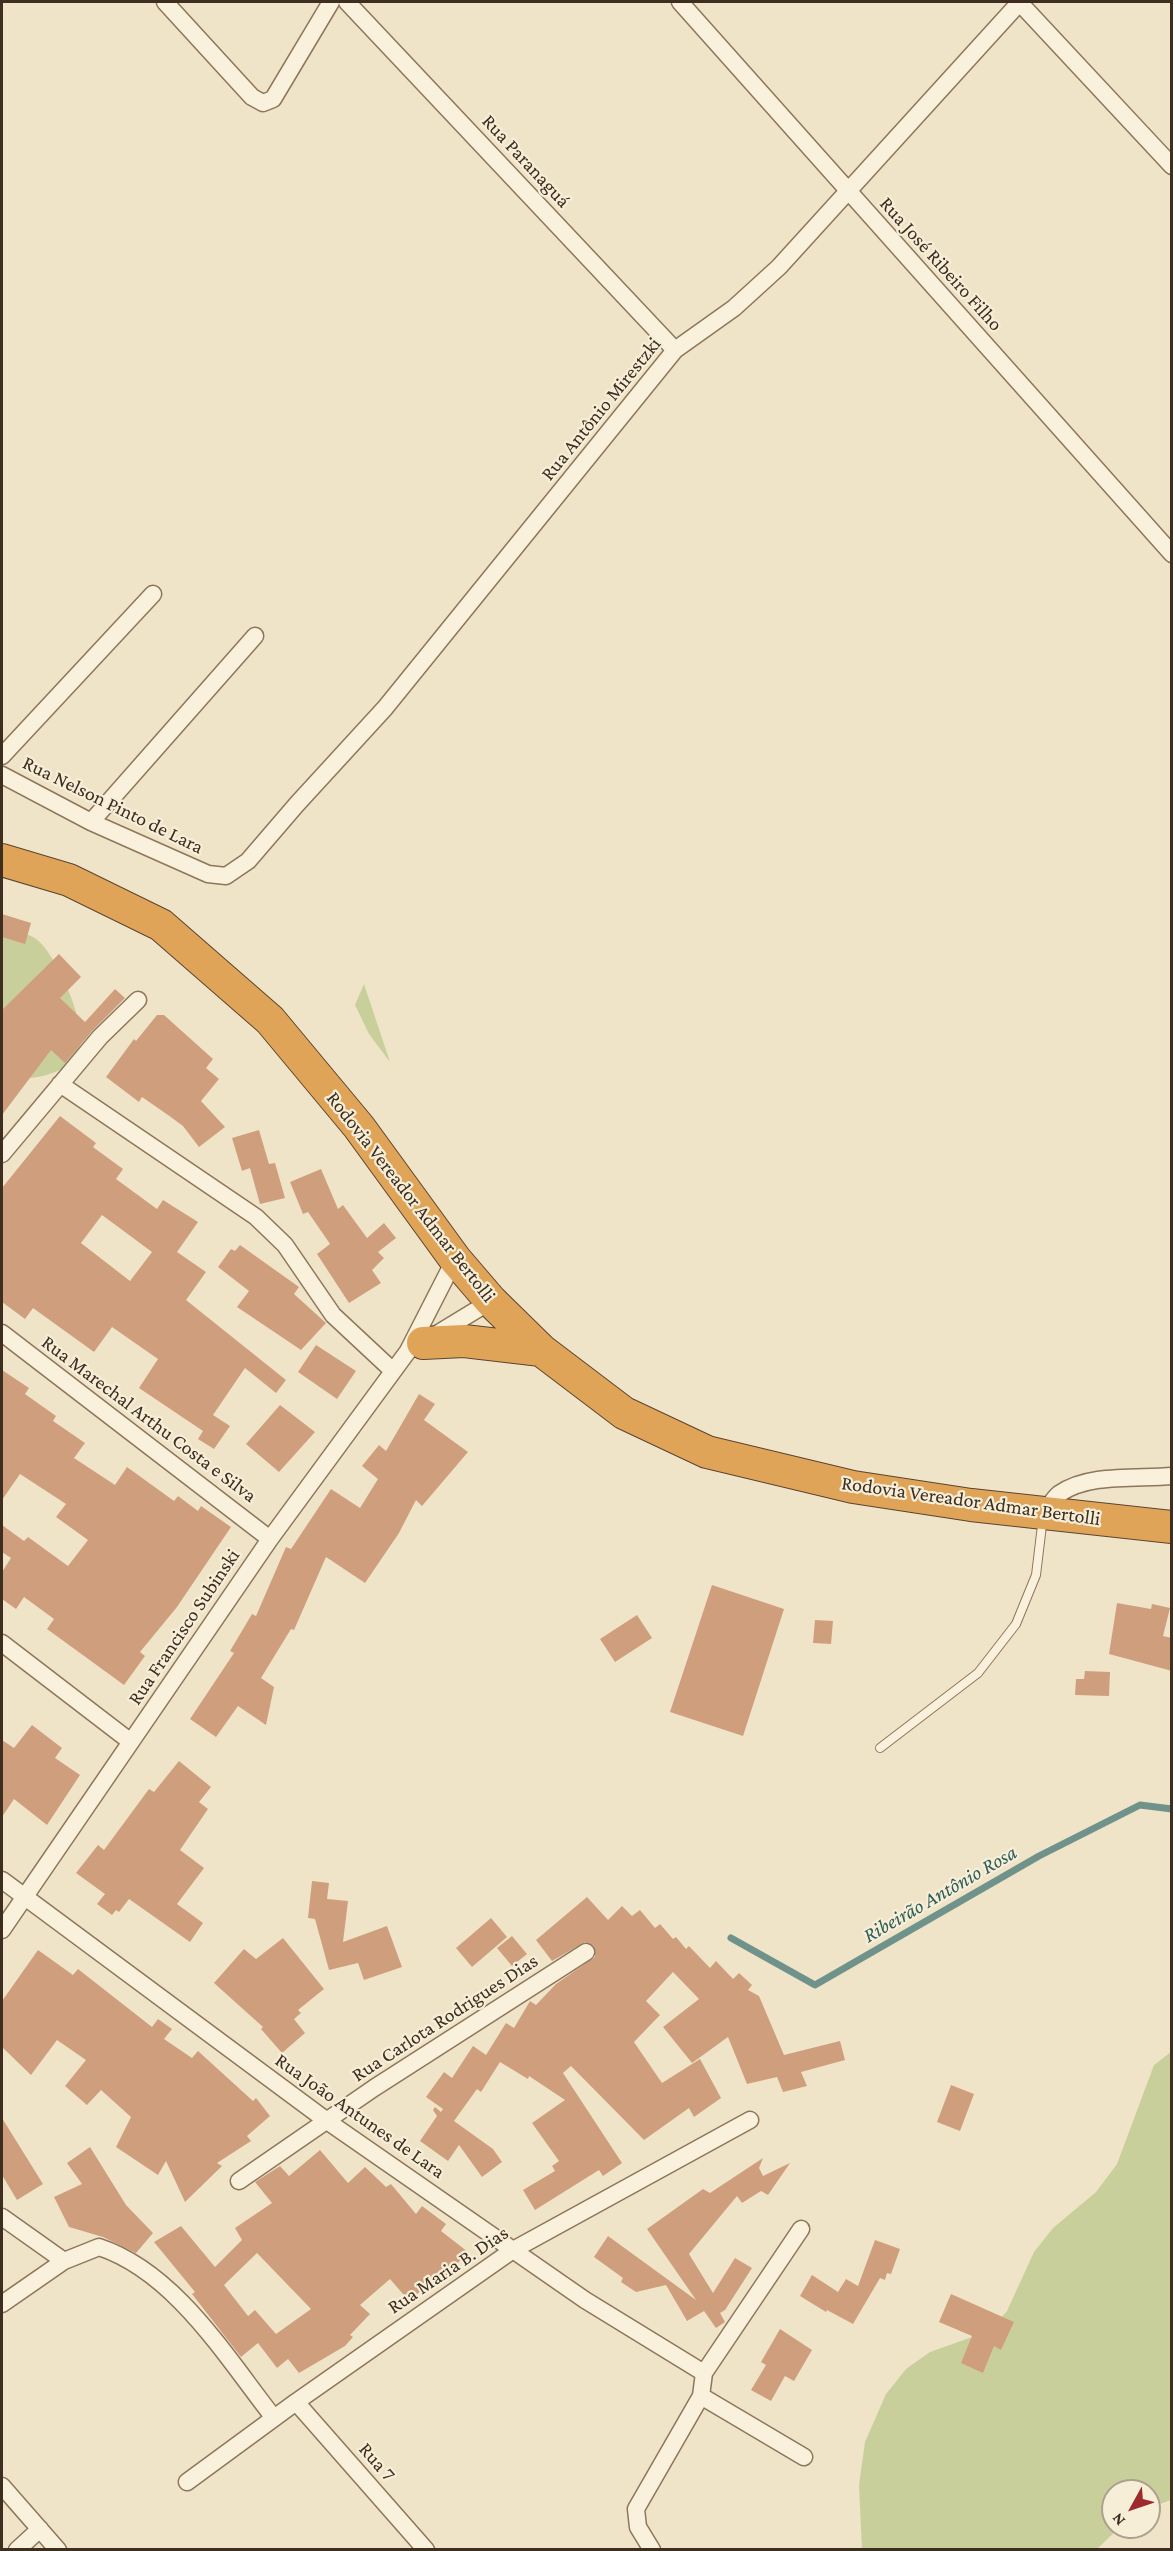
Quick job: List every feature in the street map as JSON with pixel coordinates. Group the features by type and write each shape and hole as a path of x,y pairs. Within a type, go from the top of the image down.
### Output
{"highway":[{"name":"Rodovia Vereador Admar Bertolli","path":"2,860 69,880 161,925 270,1020 359,1127 455,1259 491,1301 541,1350 624,1413 707,1452 853,1487 971,1505 1172,1527"},
{"path":"415,1347 464,1341 541,1350"}],"street":[{"path":"165,2 252,97 263,103 273,99 331,2"},
{"name":"Rua Paranaguá","path":"347,2 675,350"},
{"name":"Rua José Ribeiro Filho","path":"680,2 1172,554"},
{"path":"1020,2 1172,166"},
{"name":"Rua Antônio Mirestzki","path":"385,708 675,350 757,289 1020,2"},
{"path":"2,756 153,594"},
{"path":"91,822 255,636"},
{"name":"Rua Nelson Pinto de Lara","path":"2,775 91,822 208,874 226,876 248,861 385,708"},
{"path":"2,1154 100,1037 138,999"},
{"path":"60,1084 256,1217 285,1245 333,1315 393,1371"},
{"name":"Rua Francisco Subinski","path":"415,1347 455,1259"},
{"name":"Rua Francisco Subinski","path":"2,1930 270,1539 393,1371 415,1347 491,1301"},
{"name":"Rua Marechal Arthu Costa e Silva","path":"2,1334 270,1539"},
{"path":"1044,1513 1058,1495 1074,1486 1095,1481 1172,1476"},
{"path":"2,1643 131,1742"},
{"name":"Rua João Antunes de Lara","path":"2,1880 327,2121 585,2300 704,2373"},
{"name":"Rua Carlota Rodrigues Dias","path":"239,2181 466,2027 586,1952"},
{"name":"Rua Maria B. Dias","path":"187,2482 296,2402 513,2250 750,2120"},
{"path":"2,2217 64,2261"},
{"path":"648,2548 638,2527 636,2509 701,2396 704,2373 801,2229"},
{"path":"2,2304 64,2261 99,2247 123,2255 161,2281 210,2336 274,2418"},
{"path":"701,2396 804,2457"},
{"name":"Rua 7","path":"296,2402 426,2550"},
{"path":"2,2486 58,2550"},
{"path":"17,2550 40,2529"}],"lane":[{"path":"880,1748 978,1673 1016,1624 1036,1575 1044,1513"}],"green space":[{"path":"2,929 29,935 42,944 61,974 76,1011 81,1044 77,1055 62,1069 53,1073 2,1081"},
{"path":"364,984 390,1062 369,1034 355,1005"},
{"path":"1171,2052 1171,2500 1161,2504 1161,2479 1101,2479 1101,2539 1107,2539 1097,2549 862,2550 859,2485 865,2442 886,2394 906,2369 930,2352 989,2331 1007,2311 1034,2252 1053,2228 1096,2192 1117,2164 1154,2065"}],"building":[{"path":"2,914 31,923 25,944 2,937"},
{"path":"59,954 81,977 60,998 85,1022 115,989 125,998 93,1030 65,1063 51,1050 2,1115 2,1010"},
{"path":"157,1015 164,1015 213,1059 206,1068 219,1079 201,1101 225,1127 199,1147 183,1126 142,1097 139,1102 106,1077 134,1039 136,1041"},
{"path":"60,1116 96,1143 93,1147 123,1169 116,1179 157,1209 163,1200 198,1222 177,1252 206,1272 186,1300 286,1380 276,1393 245,1368 213,1415 230,1426 214,1449 198,1439 203,1431 139,1388 158,1359 112,1327 94,1352 33,1308 25,1319 2,1302 2,1188","holes":["102,1215 152,1252 130,1281 81,1243"]},
{"path":"259,1130 269,1164 275,1163 285,1198 260,1204 250,1168 242,1171 232,1138"},
{"path":"321,1169 338,1209 343,1205 367,1238 384,1223 396,1238 378,1252 384,1258 372,1270 381,1283 349,1303 317,1254 330,1244 308,1212 303,1214 290,1182"},
{"path":"240,1245 299,1287 294,1294 326,1323 301,1350 237,1307 249,1291 218,1267 231,1249 235,1251"},
{"path":"316,1345 356,1371 337,1399 298,1372"},
{"path":"2,1370 29,1388 25,1394 56,1416 53,1421 85,1443 74,1458 115,1485 127,1467 174,1501 178,1496 198,1511 201,1506 231,1527 177,1607 140,1652 145,1656 124,1685 47,1629 54,1619 24,1597 16,1609 2,1599 2,1572 11,1558 2,1552 2,1525 24,1541 28,1537 68,1566 88,1540 56,1517 66,1504 20,1474 2,1500"},
{"path":"419,1394 435,1404 424,1420 468,1452 422,1506 416,1500 399,1533 365,1583 326,1557 294,1630 291,1629 261,1678 274,1687 266,1725 238,1706 216,1737 190,1719 234,1653 230,1651 252,1614 256,1616 286,1547 291,1549 331,1489 360,1508 378,1479 362,1466 379,1445 386,1451"},
{"path":"280,1405 315,1432 279,1472 246,1444"},
{"path":"712,1585 784,1609 743,1736 670,1712"},
{"path":"1117,1603 1151,1609 1152,1604 1170,1608 1163,1636 1172,1638 1172,1671 1109,1654"},
{"path":"637,1615 652,1638 615,1662 600,1639"},
{"path":"815,1620 833,1621 831,1644 813,1643"},
{"path":"1085,1671 1110,1672 1109,1696 1075,1695 1076,1679 1084,1679"},
{"path":"32,1725 62,1748 55,1758 80,1775 47,1825 14,1799 2,1817 2,1740 14,1748"},
{"path":"179,1761 211,1787 199,1802 208,1809 180,1850 204,1868 177,1904 203,1923 190,1942 129,1899 119,1912 116,1910 112,1915 97,1904 105,1894 76,1873 98,1845 104,1850 149,1789 154,1792"},
{"path":"312,1881 329,1883 327,1899 348,1901 343,1942 387,1926 402,1967 364,1980 358,1963 329,1970 315,1919 308,1918"},
{"path":"587,1897 608,1920 622,1906 632,1916 640,1910 655,1928 660,1924 673,1939 676,1937 686,1949 689,1946 710,1968 716,1961 733,1979 739,1973 752,1985 748,1990 759,1996 784,2055 840,2041 845,2060 801,2072 807,2086 783,2092 777,2077 747,2084 728,2037 692,2063 663,2027 699,1999 673,1972 646,2001 660,2015 634,2042 662,2083 700,2059 721,2098 694,2117 689,2108 644,2140 571,2066 563,2073 622,2163 603,2176 599,2170 535,2210 523,2190 555,2171 552,2166 559,2161 532,2123 565,2100 529,2076 528,2079 500,2062 481,2092 477,2089 454,2121 493,2149 502,2162 482,2177 459,2145 448,2161 420,2141 437,2116 433,2110 435,2107 441,2112 443,2109 426,2097 444,2072 452,2078 473,2046 486,2055 506,2023 514,2028 530,2001 536,2005 556,1984 595,1957 594,1946 585,1942 552,1961 536,1940"},
{"path":"491,1918 507,1937 472,1967 456,1948"},
{"path":"512,1936 527,1954 512,1966 497,1948"},
{"path":"283,1938 324,1989 298,2010 301,2013 294,2019 305,2033 282,2053 261,2029 263,2027 214,1983 244,1949 256,1959"},
{"path":"38,1950 73,1975 78,1969 152,2027 158,2019 172,2029 164,2039 192,2058 198,2051 253,2101 256,2098 270,2116 247,2136 251,2141 217,2163 222,2166 185,2202 166,2161 158,2175 116,2147 131,2117 101,2090 87,2105 65,2086 86,2060 57,2040 31,2075 2,2047 2,2001"},
{"path":"951,2085 974,2094 960,2131 937,2122"},
{"path":"2,2118 43,2184 17,2200 2,2175"},
{"path":"90,2147 126,2205 153,2233 136,2253 103,2237 69,2227 54,2197 82,2184 67,2163"},
{"path":"320,2150 348,2183 365,2167 386,2187 391,2184 416,2214 422,2206 446,2224 441,2231 468,2252 446,2276 442,2273 409,2301 390,2279 360,2305 370,2314 350,2335 353,2337 345,2346 299,2373 288,2359 277,2368 258,2343 241,2357 192,2294 195,2292 154,2242 181,2226 215,2267 242,2240 235,2228 272,2203 255,2182 280,2166 289,2176","holes":["257,2253 311,2309 276,2334 255,2310 248,2316 224,2285"]},
{"path":"763,2158 759,2168 763,2176 790,2163 768,2195 761,2191 742,2203 737,2196 689,2254 713,2293 735,2258 752,2268 725,2310 720,2313 725,2322 716,2328 704,2311 687,2321 666,2285 636,2292 621,2282 623,2278 594,2257 608,2236 696,2300 647,2229 703,2189 710,2193"},
{"path":"875,2240 900,2249 891,2274 887,2273 885,2280 880,2278 853,2324 827,2310 826,2312 800,2296 812,2275 838,2292 846,2279 858,2286"},
{"path":"951,2294 1014,2322 1001,2350 994,2346 983,2373 961,2363 972,2336 939,2322"},
{"path":"780,2329 812,2350 794,2381 785,2376 771,2401 751,2390 766,2365 761,2362"}],"waterway":[{"name":"Ribeirão Antônio Rosa","path":"731,1938 815,1985 1039,1856 1140,1805 1172,1809"}]}
